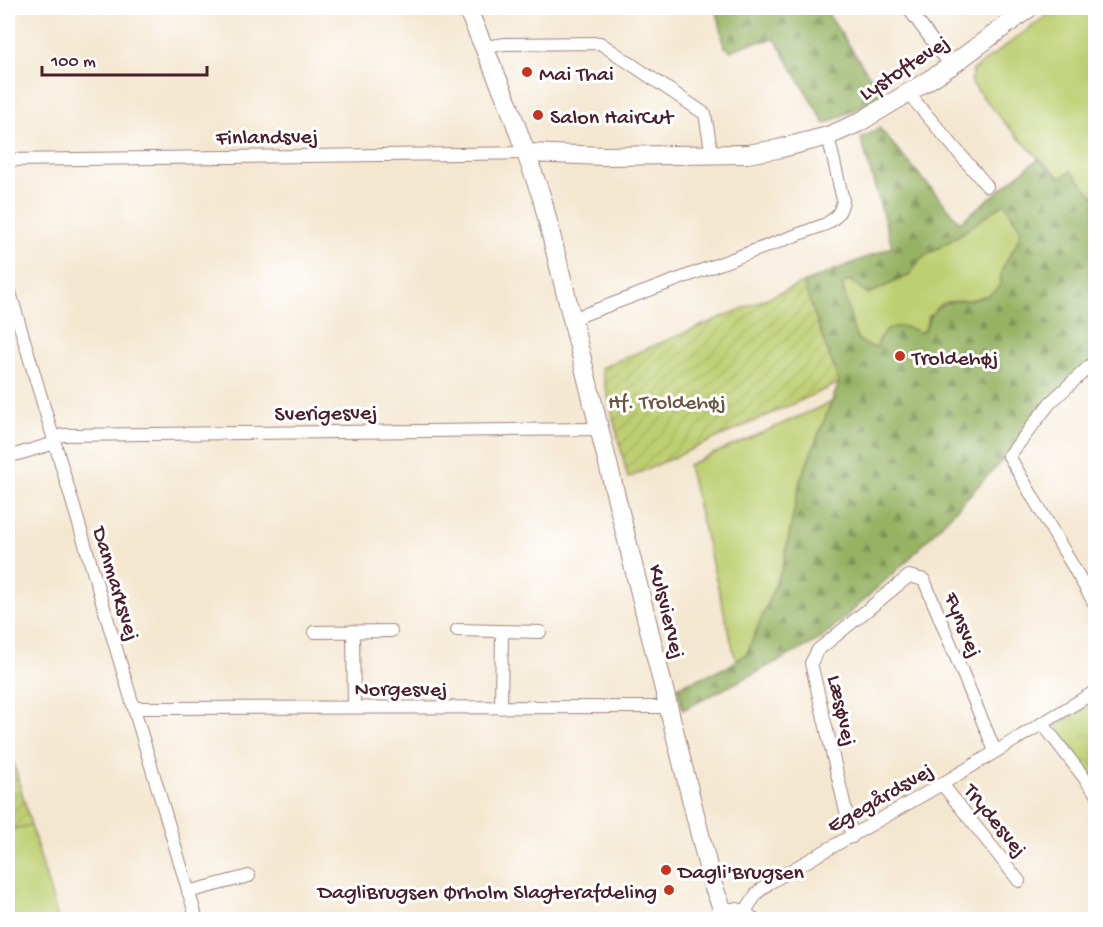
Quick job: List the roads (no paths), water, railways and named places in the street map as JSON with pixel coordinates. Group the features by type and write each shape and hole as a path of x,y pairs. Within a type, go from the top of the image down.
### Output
{"street":[{"name":"Kulsviervej","path":"467,8 485,47 542,198 721,916"},
{"path":"908,8 951,66"},
{"name":"Lystoftevej","path":"526,153 605,156 747,154 775,150 828,136 858,123 951,66 1029,8"},
{"path":"485,47 505,44 600,43 705,114 712,155"},
{"path":"908,93 987,186"},
{"path":"572,319 826,224 836,218 843,201 828,136"},
{"name":"Finlandsvej","path":"8,160 526,153"},
{"name":"Danmarksvej","path":"8,286 197,920"},
{"path":"1095,360 1050,404 1009,456 1095,606"},
{"name":"Sverigesvej","path":"8,458 63,435 599,429"},
{"name":"Fynsvej","path":"864,614 909,576 924,580 995,752"},
{"name":"Læsøvej","path":"852,837 812,663 818,650 864,614"},
{"path":"457,630 540,632"},
{"path":"353,631 354,708"},
{"path":"314,632 391,631"},
{"path":"501,708 502,631"},
{"name":"Egegårdsvej","path":"747,916 757,893 769,883 942,784 1095,691"},
{"name":"Norgesvej","path":"134,708 669,707"},
{"path":"1042,723 1095,793"},
{"name":"Trydesvej","path":"942,784 1019,881"},
{"path":"189,892 249,876"},
{"path":"721,916 737,911 747,916"}],"place":[{"name":"Mai Thai","path":"527,72"},
{"name":"Salon HairCut","path":"538,115"},
{"name":"Troldehøj","path":"900,356"},
{"name":"Dagli'Brugsen","path":"666,870"},
{"name":"DagliBrugsen Ørholm Slagterafdeling","path":"669,890"}],"park label":[{"name":"Hf. Troldehøj","path":"667,400"}]}
